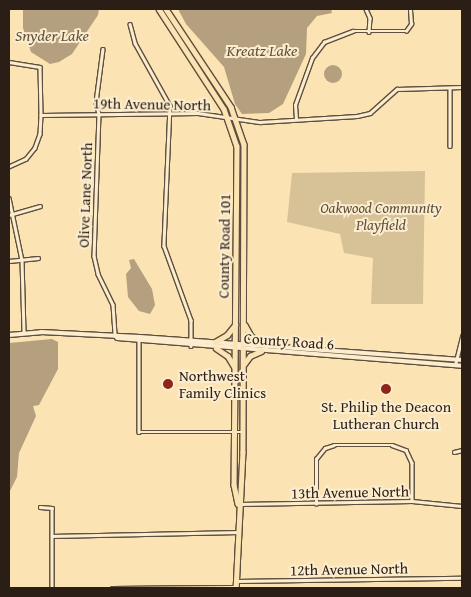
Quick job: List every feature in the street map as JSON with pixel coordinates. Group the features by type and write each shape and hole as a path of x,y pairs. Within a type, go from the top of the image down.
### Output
{"main road":[{"name":"County Road 101","path":"159,9 229,118 235,138 238,168 234,495 238,504"},
{"name":"County Road 101","path":"166,9 224,96 236,119 245,160 242,494 238,504 236,588"},
{"path":"244,322 251,336 264,345"},
{"path":"215,342 227,335 235,324"},
{"name":"County Road 6","path":"9,335 24,333 115,337 191,346 462,366"},
{"name":"County Road 6","path":"139,339 244,343 462,360"},
{"path":"216,348 228,356 235,368"},
{"path":"244,365 249,357 261,351"}],"street":[{"path":"366,9 370,18 369,32"},
{"path":"410,9 409,29 413,33"},
{"path":"130,24 135,43 170,106 164,246 191,320 191,346"},
{"path":"296,119 295,105 319,47 336,35 369,32 403,32 409,29"},
{"name":"Olive Lane North","path":"103,50 96,102 99,114 94,256 98,274 113,305 115,337"},
{"path":"9,62 40,66 41,115 40,134 35,148 26,159 9,167"},
{"name":"19th Avenue North","path":"41,115 198,113 260,122 366,115 397,89 462,87"},
{"path":"450,88 450,146"},
{"path":"9,198 10,215 22,260 24,333"},
{"path":"10,215 40,206"},
{"path":"9,261 38,258"},
{"path":"455,365 462,336"},
{"path":"139,339 139,432 243,432"},
{"path":"316,504 316,459 325,448 334,445 392,444 406,450 412,463 412,501"},
{"path":"454,452 462,450"},
{"name":"13th Avenue North","path":"238,504 412,501 462,506"},
{"path":"40,507 52,508 52,588"},
{"path":"52,536 238,532"},
{"name":"12th Avenue North","path":"236,581 462,578"},
{"path":"112,588 236,588"}],"green space":[{"name":"Oakwood Community Playfield","path":"425,171 423,304 371,304 373,258 344,253 340,234 287,222 292,173"}],"water":[{"name":"Snyder Lake","path":"23,9 99,9 98,15 72,54 59,62 50,64 31,52 23,28"},
{"name":"Kreatz Lake","path":"178,9 331,9 332,13 317,16 307,28 306,54 283,104 269,113 242,114 235,104 224,67 186,24"},
{"path":"329,65 337,65 342,70 340,81 329,83 324,78 324,70"},
{"path":"134,259 152,289 155,305 150,314 139,311 128,297 126,274 131,268 129,260"},
{"path":"52,339 58,342 58,369 39,405 33,406 36,416 19,453 17,477 9,493 9,343"}],"place":[{"name":"Northwest Family Clinics","path":"168,384"},
{"name":"St. Philip the Deacon Lutheran Church","path":"386,389"}]}
